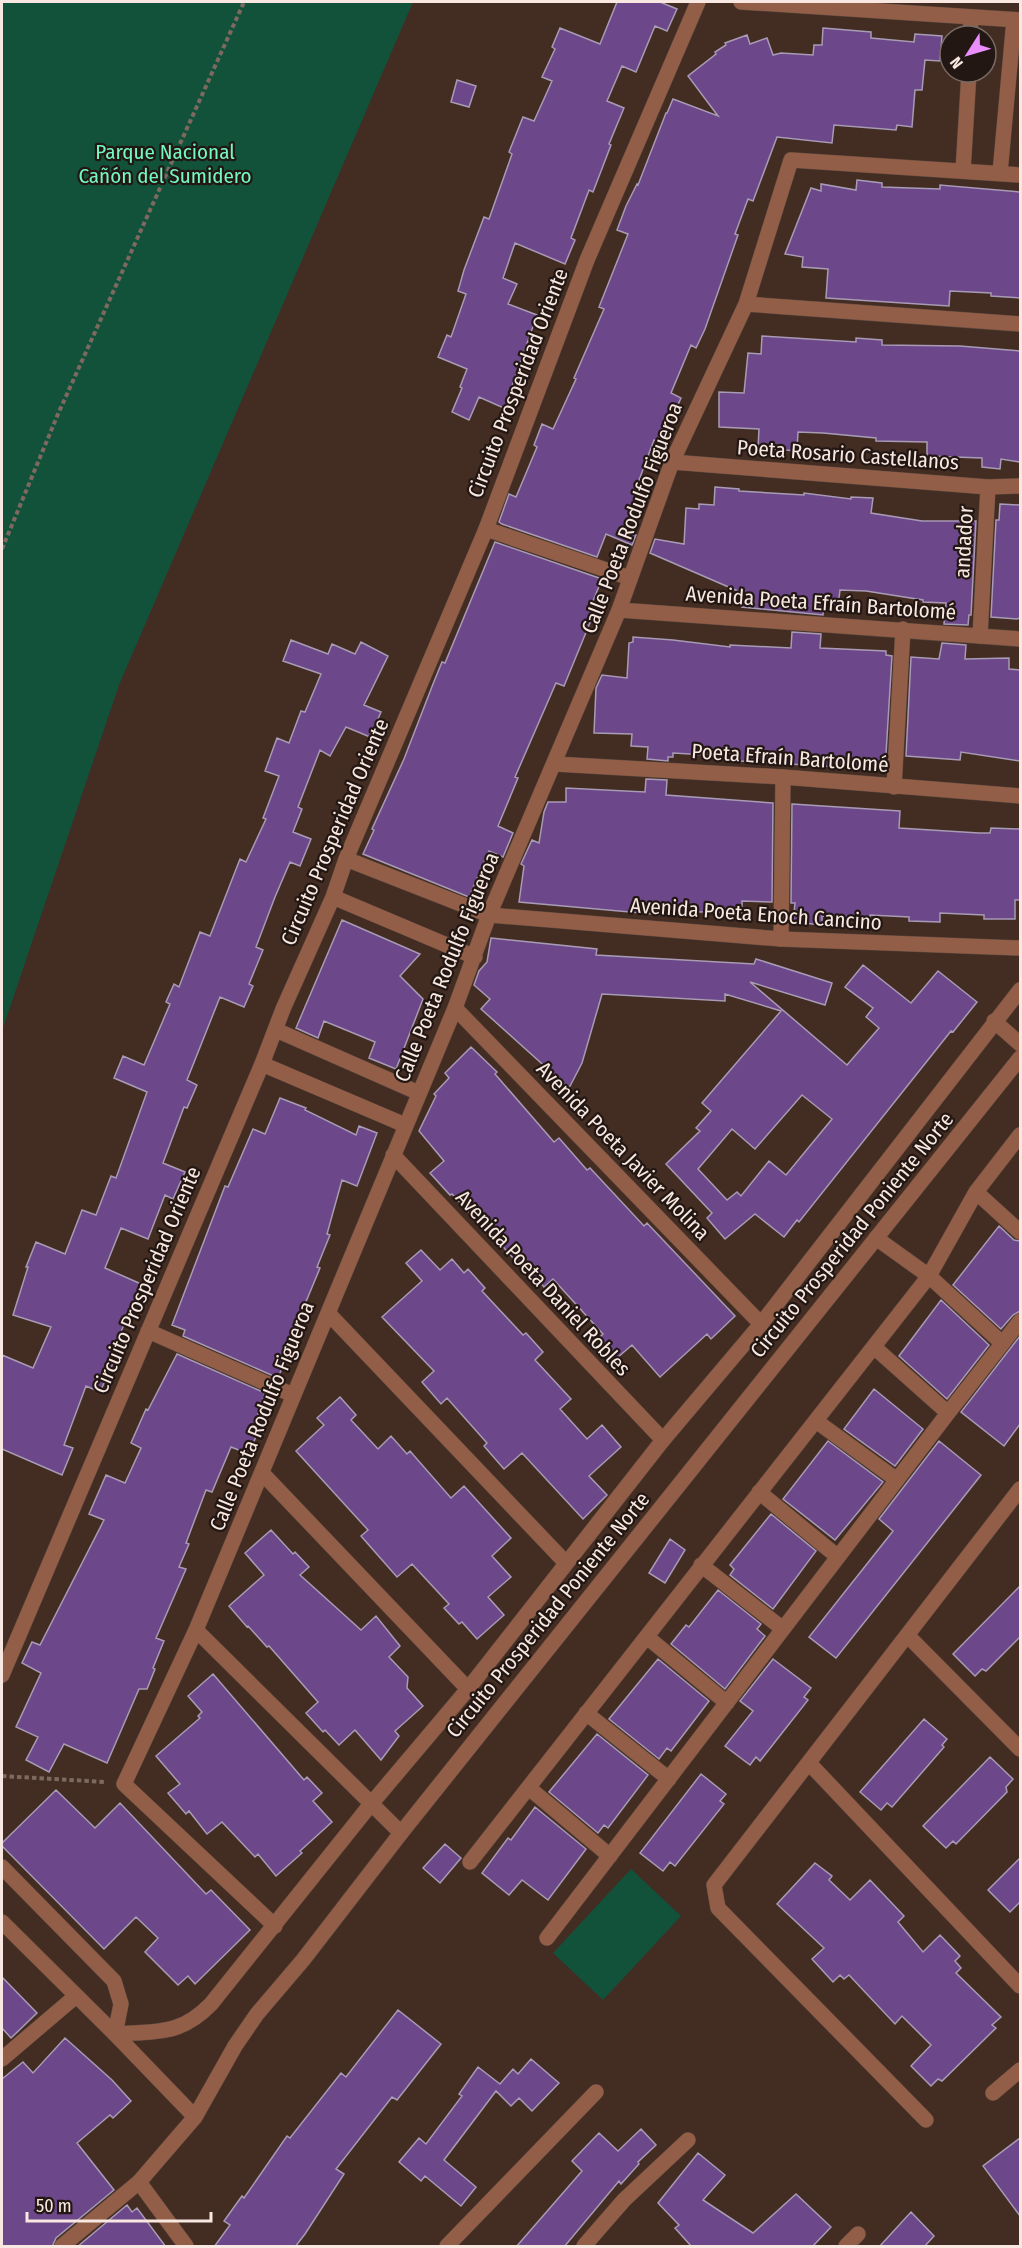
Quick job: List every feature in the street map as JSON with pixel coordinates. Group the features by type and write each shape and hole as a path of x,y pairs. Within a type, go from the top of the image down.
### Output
{"street":[{"name":"Circuito Prosperidad Oriente","path":"2,1675 262,1064 283,1009 333,897 346,859 486,529 587,260 698,2"},
{"path":"741,2 1017,20 1000,173"},
{"path":"971,17 971,24"},
{"path":"968,84 963,171 1020,175"},
{"name":"Calle Poeta Rodulfo Figueroa","path":"124,1784 196,1630 455,1008 489,915 619,610 672,462 746,304 791,160 963,171"},
{"path":"746,304 1020,324"},
{"name":"Poeta Rosario Castellanos","path":"672,462 988,487 1020,486"},
{"name":"andador","path":"980,636 988,487"},
{"path":"486,529 630,578"},
{"name":"Avenida Poeta Efraín Bartolomé","path":"619,610 1020,639"},
{"path":"894,787 903,630"},
{"name":"Poeta Efraín Bartolomé","path":"555,764 783,777 1020,796"},
{"path":"781,939 783,777"},
{"name":"Avenida Poeta Enoch Cancino","path":"346,859 489,915 781,939 1020,948"},
{"path":"333,897 475,957"},
{"name":"Circuito Prosperidad Poniente Norte","path":"115,2034 175,2029 197,2018 211,2004 371,1804 468,1689 663,1440 760,1324 1020,990"},
{"name":"Avenida Poeta Javier Molina","path":"455,1008 760,1324"},
{"path":"994,1021 1020,1044"},
{"path":"276,1030 419,1094"},
{"name":"Circuito Prosperidad Poniente Norte","path":"62,2247 139,2182 195,2117 256,2014 303,1960 401,1833 1020,1058"},
{"path":"262,1064 405,1125"},
{"path":"470,1862 929,1276 976,1191 1020,1135"},
{"name":"Avenida Poeta Daniel Robles","path":"393,1155 663,1440"},
{"path":"976,1191 1020,1232"},
{"path":"876,1238 929,1276 1002,1343"},
{"path":"328,1313 566,1563"},
{"path":"547,1938 1020,1321"},
{"path":"148,1331 293,1395"},
{"path":"874,1347 948,1413"},
{"path":"816,1420 897,1480"},
{"path":"262,1473 468,1689"},
{"path":"926,2120 718,1908 714,1886 908,1636 1015,1507 1020,1489"},
{"path":"759,1492 838,1557"},
{"path":"701,1565 783,1629"},
{"path":"196,1630 401,1833"},
{"path":"908,1636 1020,1749"},
{"path":"647,1637 727,1703"},
{"path":"586,1713 669,1779"},
{"path":"809,1763 1020,1986"},
{"path":"124,1784 275,1926"},
{"path":"528,1788 610,1856"},
{"path":"2,1867 114,1981 121,2004 115,2034"},
{"path":"2,1922 195,2117"},
{"path":"2,2059 76,1996"},
{"path":"993,2093 1020,2070"},
{"path":"447,2247 596,2092"},
{"path":"584,2247 624,2200 688,2140"},
{"path":"139,2182 186,2247"},
{"path":"846,2247 858,2234"}],"path":[{"path":"2,549 58,414 244,2"},
{"path":"2,1776 124,1784"}],"green space":[{"name":"Parque Nacional Cañón del Sumidero","path":"2,2 413,2 119,685 2,1031"},
{"path":"631,1869 681,1916 603,2000 553,1953"}],"building":[{"path":"617,2 660,2 677,9 667,31 655,26 636,72 622,66 607,101 624,108 593,192 589,190 571,238 575,240 565,264 515,243 503,278 517,284 508,304 537,315 506,409 479,397 469,420 452,412 467,369 438,357 447,335 451,337 466,294 458,291 464,270 484,217 489,219 512,154 509,152 523,117 534,121 552,81 542,77 555,49 552,47 560,28 600,44"},
{"path":"823,28 871,32 871,38 914,42 915,34 938,36 938,61 925,60 922,90 915,90 912,127 897,125 896,130 834,125 832,143 777,137 753,201 748,199 735,234 738,235 705,329 696,348 691,345 671,393 681,398 670,422 666,420 657,441 654,440 635,491 641,493 626,533 636,535 632,545 606,534 597,557 499,522 509,494 516,497 537,447 534,445 542,424 553,429 576,379 574,378 604,309 599,307 628,234 617,230 673,99 718,116 688,76 716,54 715,52 726,45 725,43 747,35 750,44 767,38 773,55 781,53 813,55 814,45 822,45"},
{"path":"457,80 476,86 469,107 451,102"},
{"path":"857,180 882,183 882,187 940,189 940,185 1020,192 1020,298 991,296 991,293 950,291 949,306 826,298 828,269 802,267 803,257 785,254 811,188 821,191 821,184 856,190"},
{"path":"762,336 856,342 856,338 882,340 882,345 960,346 1020,351 1020,462 1001,459 1000,469 982,467 982,458 927,456 927,442 876,441 876,438 823,433 798,432 797,451 758,448 759,429 719,427 719,392 744,393 748,353 761,354"},
{"path":"715,487 739,489 739,491 804,495 804,493 851,499 851,497 873,498 871,513 922,521 976,521 971,615 969,615 968,625 944,624 946,603 923,602 923,600 866,591 840,590 838,607 824,606 823,615 742,607 747,595 650,553 655,539 684,544 686,508 699,509 699,504 714,505"},
{"path":"1000,504 1020,505 1020,618 1017,619 991,617 996,520 999,520"},
{"path":"495,542 602,579 589,611 594,613 564,686 556,683 515,777 518,778 498,826 513,833 503,857 489,851 469,897 363,854 442,662 445,663"},
{"path":"792,632 821,634 820,648 886,651 886,655 892,656 885,770 724,760 724,756 673,753 673,757 668,757 668,761 647,759 648,747 631,746 632,734 594,733 596,688 602,675 627,678 629,643 633,642 633,637 730,647 730,645 791,648"},
{"path":"291,640 328,654 332,644 355,654 361,642 388,656 364,705 381,712 370,737 346,727 330,756 320,750 298,807 302,809 293,832 311,839 300,866 290,862 275,897 256,947 263,950 249,984 253,986 244,1007 220,997 187,1080 197,1085 187,1108 184,1107 163,1163 185,1172 173,1199 165,1195 148,1239 121,1228 105,1268 141,1284 118,1339 123,1341 100,1392 86,1386 64,1445 73,1448 62,1475 2,1449 2,1355 33,1368 51,1327 13,1315 28,1267 26,1267 36,1242 65,1254 82,1210 96,1215 111,1176 116,1178 147,1092 114,1078 123,1056 144,1065 170,1004 166,1002 174,984 179,987 200,932 210,936 240,859 246,862 266,819 263,818 279,776 265,771 277,738 289,743 301,711 305,712 321,674 283,661"},
{"path":"942,643 966,645 965,659 1009,658 1009,669 1020,670 1020,761 961,752 960,760 906,756 911,657 939,659"},
{"path":"646,779 667,780 666,795 773,803 772,902 742,901 742,913 663,911 663,915 519,902 524,866 521,864 532,840 539,843 548,802 566,802 566,788 645,792"},
{"path":"792,804 900,811 899,828 979,833 990,833 991,828 1020,829 1020,900 1015,900 1015,919 984,919 984,915 940,913 940,922 909,921 909,917 870,915 870,917 822,916 822,925 793,922 795,903 791,903"},
{"path":"342,920 420,954 400,976 423,999 396,1069 369,1058 375,1042 324,1021 318,1038 296,1028"},
{"path":"491,938 597,949 596,955 754,964 756,959 832,983 825,1005 750,982 847,1065 879,1028 866,1017 873,1008 845,987 863,965 911,1003 938,971 977,1002 953,1032 951,1031 799,1222 797,1220 784,1237 755,1214 725,1239 707,1218 712,1213 666,1164 700,1131 696,1128 711,1111 702,1103 781,1011 725,994 725,1001 602,994 582,1063 569,1088 481,1009 490,999 474,985 479,971 487,962","holes":["802,1095 832,1119 786,1175 769,1161 741,1196 737,1192 727,1200 698,1169 732,1129 755,1149"]},
{"path":"471,1047 497,1072 495,1074 554,1142 559,1138 587,1170 590,1168 644,1226 647,1223 735,1316 711,1339 707,1334 660,1377 632,1345 617,1358 599,1338 603,1334 553,1279 544,1287 524,1265 521,1267 471,1211 469,1212 452,1194 450,1195 430,1173 444,1161 419,1131 436,1096 434,1094 449,1078 445,1073"},
{"path":"280,1098 306,1108 305,1110 356,1135 359,1126 377,1133 357,1186 342,1180 327,1234 330,1235 317,1267 320,1268 283,1357 286,1358 278,1378 183,1336 185,1330 172,1325 225,1186 228,1187 253,1129 265,1134"},
{"path":"999,1226 1014,1240 1020,1241 1020,1311 1013,1315 1001,1329 953,1285"},
{"path":"421,1250 440,1270 452,1259 464,1273 468,1269 485,1288 482,1291 523,1335 526,1333 543,1352 535,1360 571,1399 560,1409 587,1439 602,1425 621,1447 589,1476 607,1495 583,1519 522,1453 504,1469 484,1446 487,1443 447,1398 441,1404 422,1382 434,1371 382,1317 422,1281 406,1263"},
{"path":"941,1300 989,1345 947,1399 899,1356"},
{"path":"1020,1336 1020,1424 1004,1446 961,1412"},
{"path":"177,1354 265,1393 254,1427 259,1429 249,1454 231,1447 212,1492 206,1490 186,1543 189,1544 179,1567 186,1569 156,1638 164,1641 153,1668 155,1669 147,1689 139,1689 107,1763 64,1744 49,1772 26,1760 38,1737 16,1727 41,1673 22,1663 32,1642 40,1645 104,1520 89,1514 106,1475 125,1483 141,1448 131,1443 146,1409 148,1410"},
{"path":"874,1389 923,1429 895,1466 844,1429"},
{"path":"340,1397 356,1415 351,1420 378,1449 391,1436 407,1454 410,1451 451,1498 464,1486 511,1538 492,1556 511,1577 488,1597 504,1615 477,1639 462,1622 459,1624 444,1608 449,1604 412,1564 397,1577 361,1536 368,1530 296,1451 324,1425 317,1418"},
{"path":"828,1441 883,1482 835,1540 783,1499"},
{"path":"939,1441 981,1475 836,1658 809,1637 893,1531 879,1519"},
{"path":"771,1514 816,1551 773,1609 730,1575 734,1569 730,1565"},
{"path":"271,1530 293,1554 295,1552 309,1567 300,1575 361,1630 376,1616 400,1646 389,1657 408,1677 407,1688 423,1706 395,1731 399,1736 381,1760 355,1730 339,1745 325,1730 323,1732 306,1713 318,1702 269,1646 267,1647 247,1627 229,1606 264,1575 245,1553"},
{"path":"670,1539 685,1550 665,1583 649,1573"},
{"path":"1020,1586 1020,1637 986,1671 982,1669 975,1676 953,1654"},
{"path":"718,1590 761,1624 757,1629 765,1636 725,1689 671,1644 686,1625 689,1627"},
{"path":"658,1659 709,1701 671,1751 667,1748 659,1759 609,1719"},
{"path":"773,1659 811,1688 804,1697 808,1700 760,1761 756,1757 750,1765 725,1746 753,1711 740,1701"},
{"path":"213,1674 304,1780 307,1777 322,1793 313,1801 332,1822 276,1876 258,1854 255,1857 222,1822 207,1834 189,1811 186,1814 168,1793 180,1784 156,1756 200,1718 198,1716 202,1712 188,1696"},
{"path":"924,1719 947,1739 942,1745 944,1747 892,1807 887,1803 881,1810 860,1792"},
{"path":"597,1734 648,1775 608,1828 604,1825 598,1833 549,1792"},
{"path":"990,1757 1013,1779 1006,1787 1007,1792 956,1844 953,1841 946,1848 923,1826"},
{"path":"701,1774 726,1794 720,1801 724,1804 675,1866 670,1862 663,1871 640,1853"},
{"path":"56,1790 95,1828 120,1803 206,1894 211,1890 250,1930 195,1984 188,1976 178,1985 145,1952 158,1938 136,1917 104,1949 2,1846 2,1843"},
{"path":"535,1807 586,1849 548,1900 522,1880 509,1895 482,1873 508,1838 511,1840"},
{"path":"445,1844 461,1858 440,1883 423,1868"},
{"path":"1020,1858 1020,1902 1010,1912 988,1890"},
{"path":"815,1863 832,1876 829,1880 850,1900 870,1880 904,1916 898,1922 923,1952 940,1935 960,1956 955,1961 961,1968 956,1973 1001,2017 992,2025 996,2028 942,2081 938,2079 931,2086 911,2066 931,2045 902,2016 895,2024 849,1975 844,1979 840,1975 833,1982 812,1959 824,1948 777,1904"},
{"path":"2,1977 37,2013 11,2038 2,2028"},
{"path":"398,2010 441,2044 397,2100 392,2097 336,2169 344,2174 295,2247 214,2247 230,2225 224,2221 242,2196 244,2198 287,2136 290,2138 341,2073 346,2077"},
{"path":"65,2038 112,2080 131,2101 113,2118 110,2115 77,2143 114,2190 56,2238 52,2247 2,2247 2,2079 23,2062 33,2073"},
{"path":"531,2059 559,2083 532,2111 519,2098 511,2106 496,2091 444,2160 476,2187 461,2206 425,2176 421,2181 399,2162 419,2138 426,2144 462,2096 459,2094 478,2067 500,2084 513,2069 518,2074"},
{"path":"641,2129 656,2145 638,2162 639,2164 621,2184 619,2181 564,2247 516,2247 582,2171 572,2161 599,2133 618,2151"},
{"path":"1020,2138 1020,2216 983,2166"},
{"path":"698,2153 725,2175 703,2200 753,2233 796,2194 831,2227 812,2247 692,2247 675,2228 679,2225 658,2203"},
{"path":"127,2205 132,2212 137,2208 166,2247 77,2247"},
{"path":"911,2212 934,2236 924,2247 879,2247"}]}
